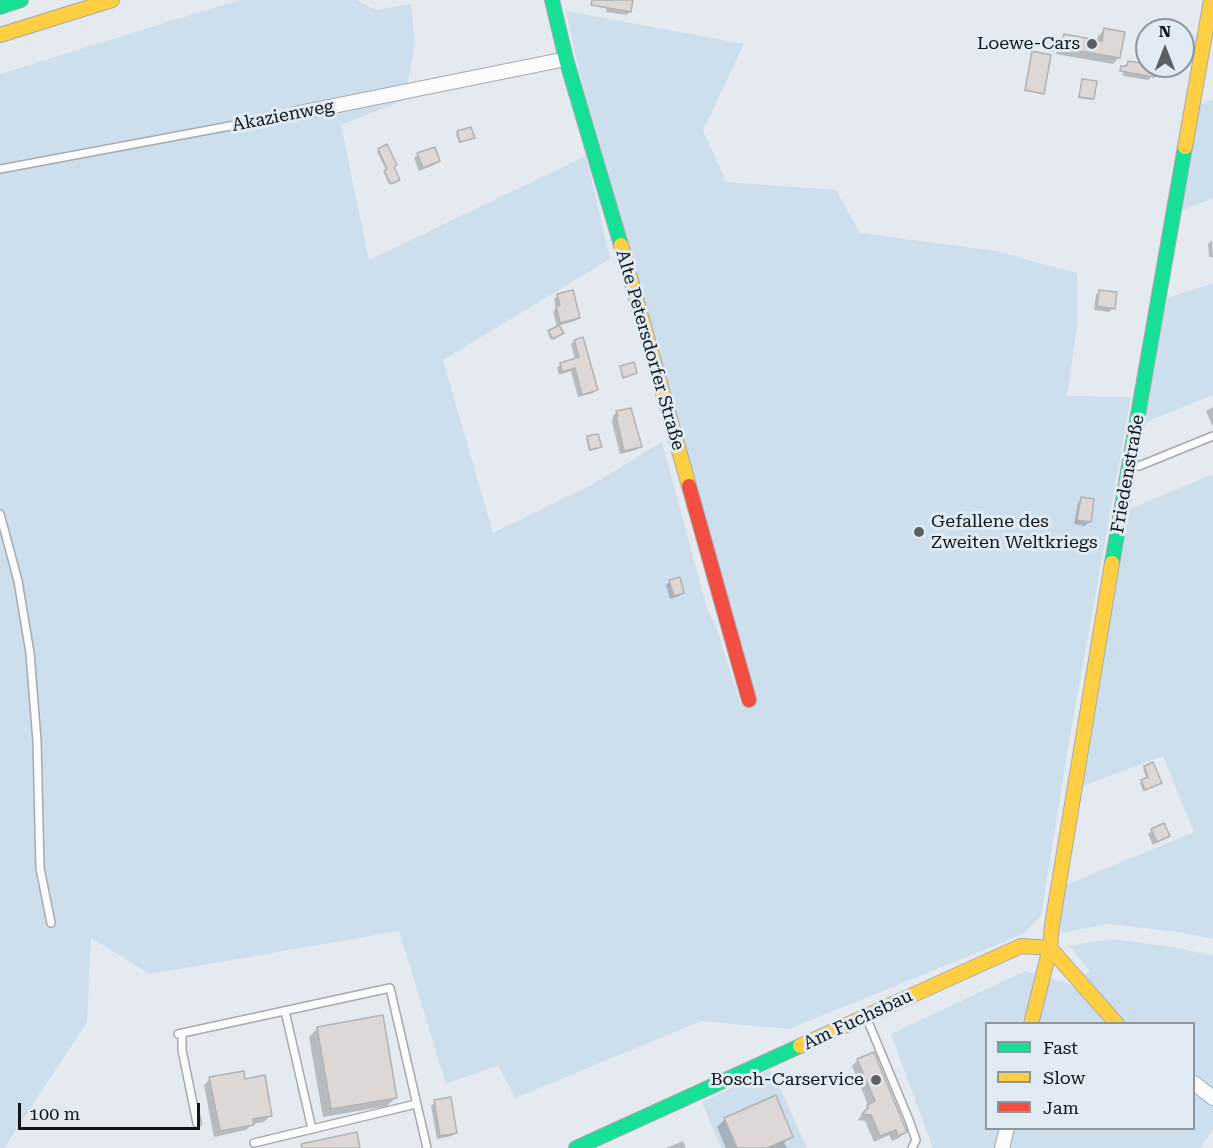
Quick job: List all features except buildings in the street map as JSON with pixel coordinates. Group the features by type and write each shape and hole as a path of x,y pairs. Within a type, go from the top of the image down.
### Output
{"main road":[{"path":"0,6 21,0"},
{"path":"0,35 112,0"},
{"name":"Alte Petersdorfer Straße","path":"552,0 566,59 648,338 749,700"},
{"name":"Friedenstraße","path":"1031,1022 1050,948 1074,784 1210,0"},
{"name":"Am Fuchsbau","path":"576,1148 1021,946 1050,948"},
{"path":"1050,948 1116,1022"}],"street":[{"name":"Akazienweg","path":"294,114 566,59"},
{"path":"1195,1084 1213,1098"},
{"path":"1002,1148 1006,1130"}],"lane":[{"name":"Akazienweg","path":"0,169 294,114"},
{"path":"1129,466 1139,466 1213,436"},
{"path":"0,514 18,581 30,653 37,741 40,868 51,923"},
{"path":"197,1123 180,1034 390,988 427,1148"},
{"path":"285,1011 312,1129"},
{"path":"865,1016 909,1120 916,1140 912,1148"},
{"path":"254,1143 416,1104"}],"shaded area":[{"path":"239,0 356,0 376,10 411,4 415,45 404,100 341,125 369,260 586,156 610,259 443,360 493,533 593,484 662,442 708,612 715,623 741,706 746,675 658,346 579,71 566,11 744,44 703,130 726,182 836,190 860,233 995,251 1077,273 1077,328 1067,396 1131,397 1068,747 1041,916 1023,934 789,1029 701,1021 515,1098 498,1065 446,1084 399,931 150,974 91,938 87,1022 4,1148 0,1148 0,74"},
{"path":"1213,99 1213,198 1181,211 1200,105"},
{"path":"1213,283 1213,395 1144,423 1167,298"},
{"path":"1213,474 1213,939 1179,932 1108,924 1062,933 1059,925 1064,886 1194,832 1163,756 1080,787 1128,510"},
{"path":"1111,939 1179,948 1213,956 1213,1129 1200,1148 933,1148 891,1034 1025,971 1072,985 1090,971 1069,946"},
{"path":"770,1070 807,1148 721,1148 702,1102"}],"traffic: fast":[{"path":"0,7 21,0"},
{"path":"552,0 566,59 621,245"},
{"path":"1112,563 1185,147"},
{"path":"576,1148 800,1046"}],"traffic: slow":[{"path":"0,35 112,0"},
{"path":"1185,147 1211,0"},
{"path":"621,245 689,486"},
{"path":"1032,1022 1050,948 1112,563"},
{"path":"800,1046 1021,946 1050,948 1115,1022"}],"traffic: jam":[{"path":"689,486 749,700"}],"place":[{"name":"Loewe-Cars","path":"1092,44"},
{"name":"Gefallene des Zweiten Weltkriegs","path":"919,532"},
{"name":"Bosch-Carservice","path":"876,1080"}]}
